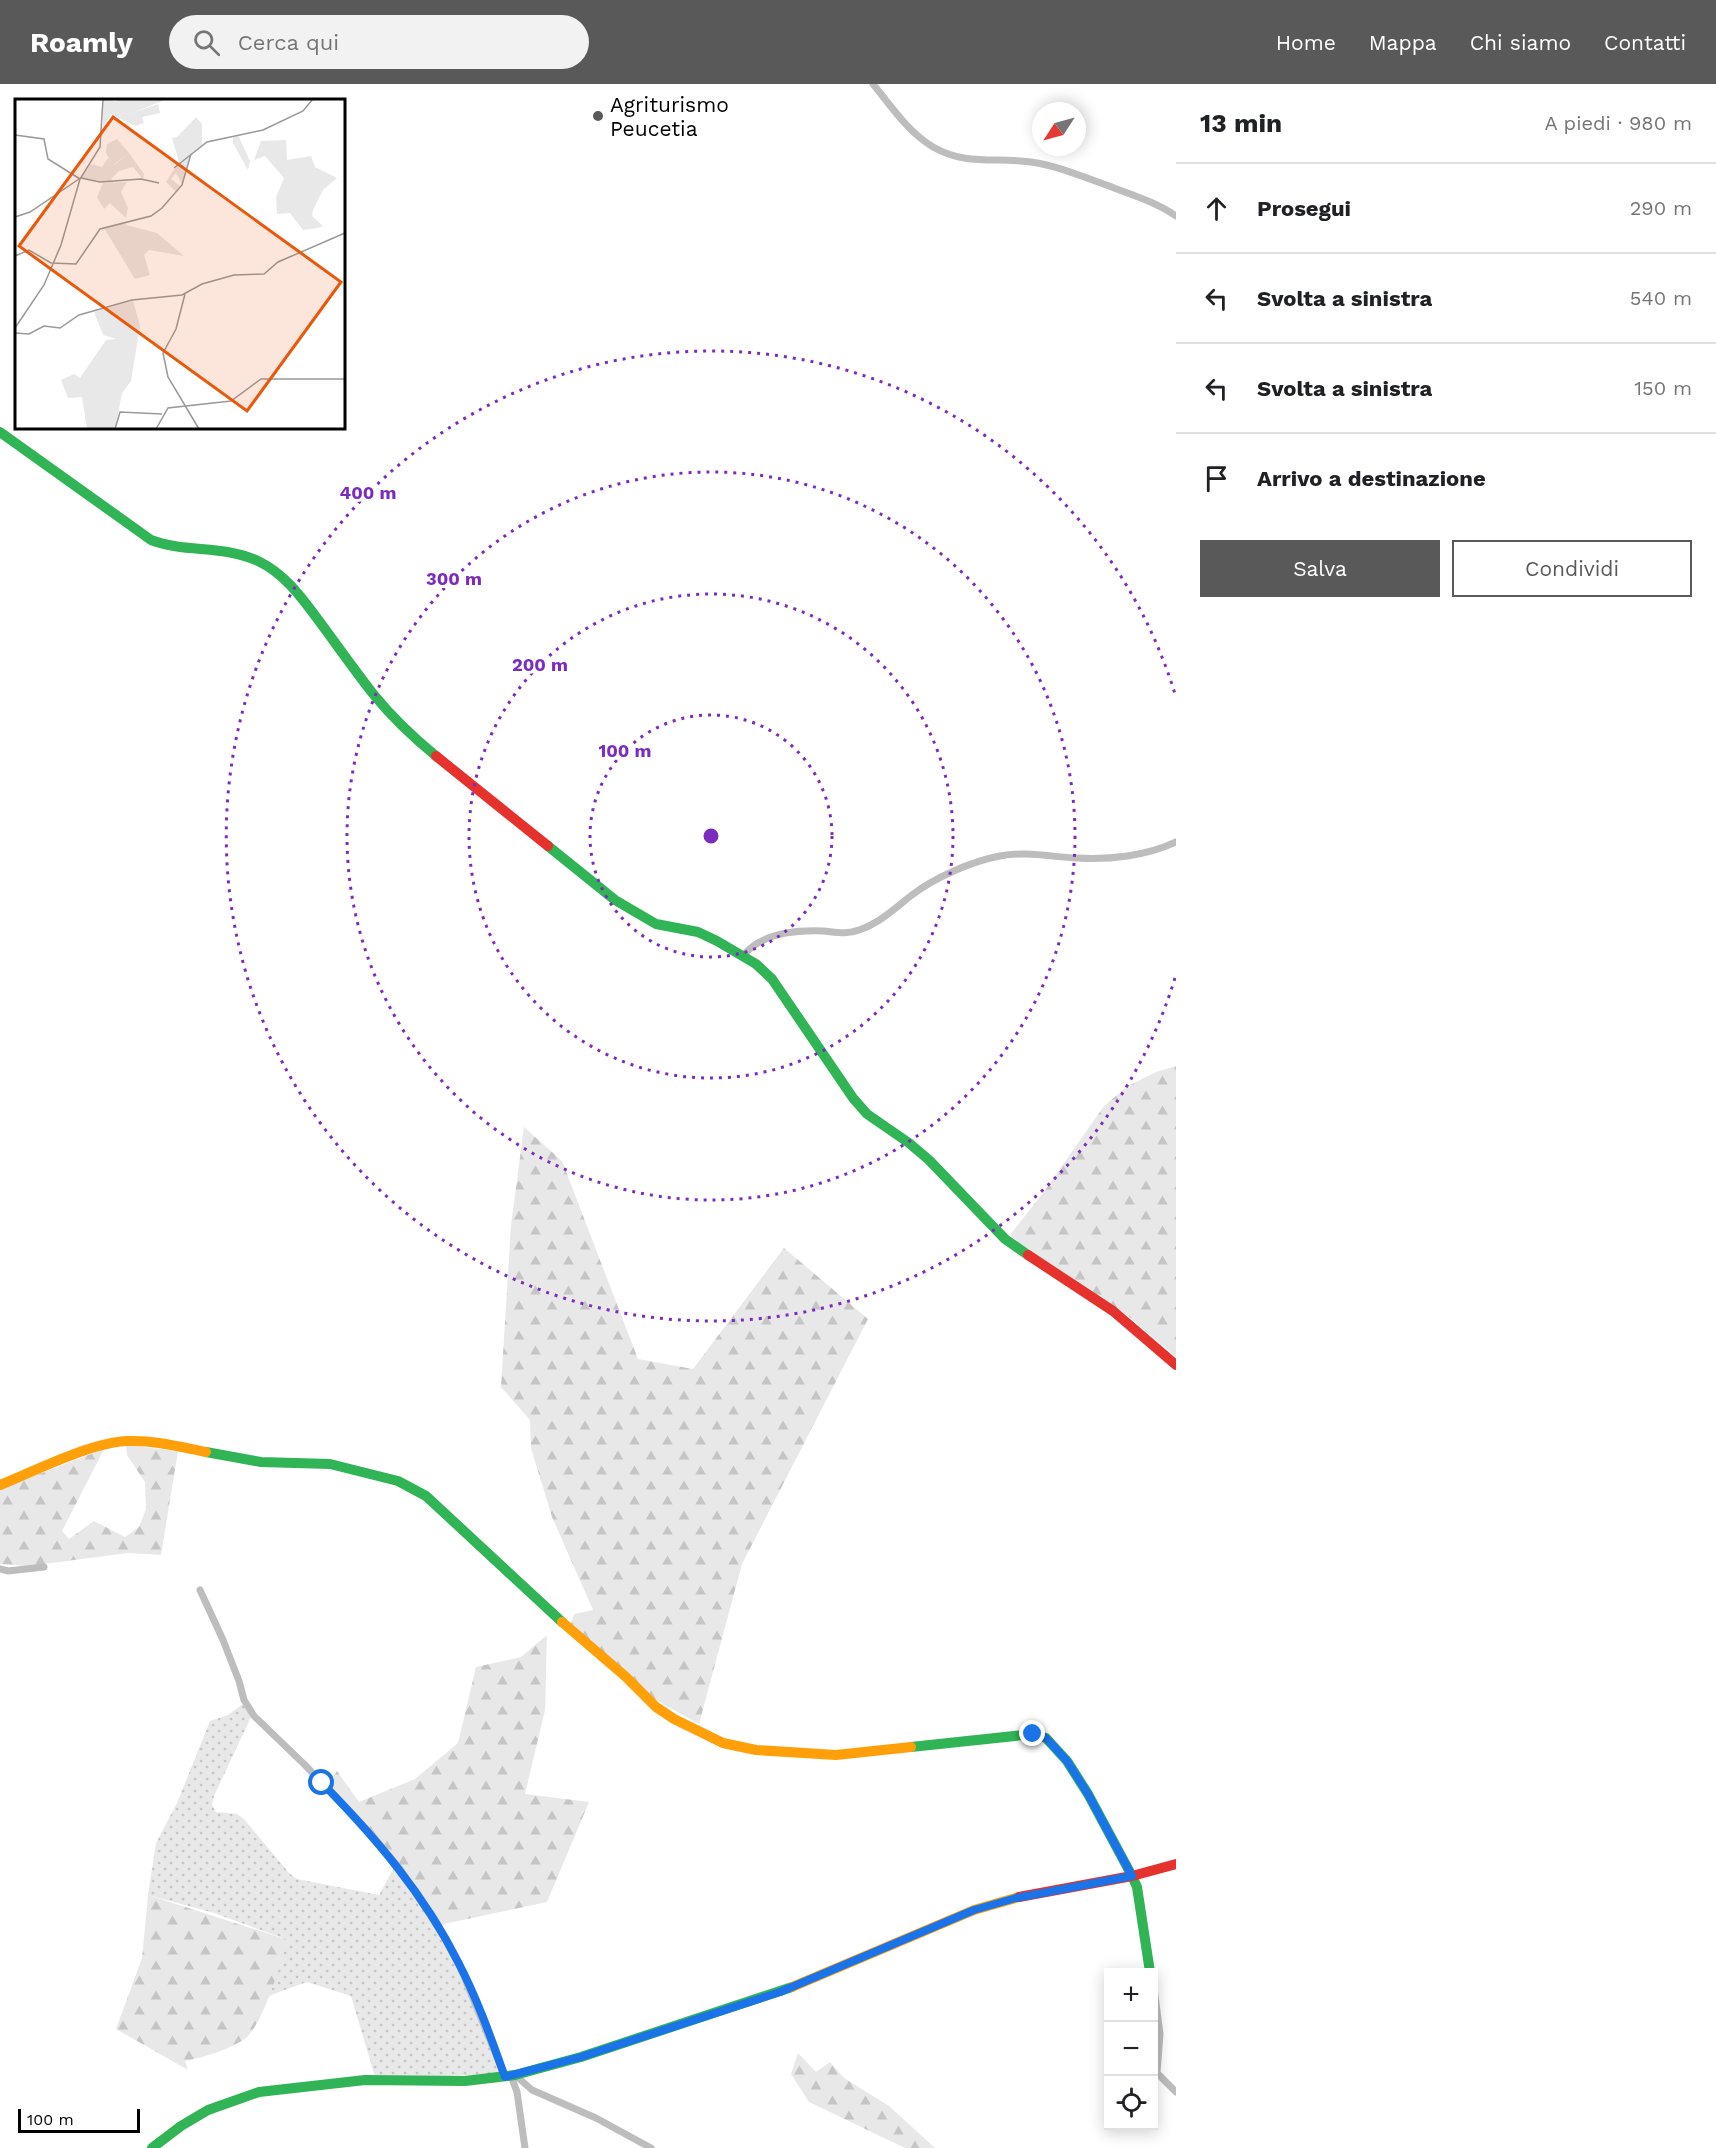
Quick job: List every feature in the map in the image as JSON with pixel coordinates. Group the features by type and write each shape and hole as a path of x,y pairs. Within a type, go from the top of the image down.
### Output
{"street":[{"path":"873,84 910,128 922,140 935,148 970,159 1029,162 1058,169 1159,205 1176,216"},
{"path":"0,432 150,540 164,545 233,552 257,560 275,570 298,593 376,697 421,744 623,905 656,924 698,932 743,956 772,979 853,1098 867,1114 922,1154 1005,1239 1113,1311 1176,1365"},
{"path":"743,956 756,943 782,934 857,931 878,921 934,881 999,856 1097,859 1135,854 1176,842"},
{"path":"0,1485 98,1446 139,1441 261,1462 330,1464 398,1481 426,1496 656,1707 674,1719 723,1743 756,1750 836,1755 1033,1734 1046,1738 1062,1754 1083,1786 1137,1887 1149,1968"},
{"path":"0,1569 8,1571 44,1567"},
{"path":"200,1590 240,1681 244,1700 254,1716 372,1835 400,1869 449,1944 517,2092 525,2148"},
{"path":"152,2148 181,2126 208,2110 259,2092 365,2080 465,2081 510,2076 591,2054 780,1992 974,1910 1016,1898 1132,1876 1176,1864"},
{"path":"1158,2019 1160,2034 1157,2073 1176,2092"},
{"path":"510,2076 532,2091 596,2118 651,2148"}],"green space":[{"path":"1176,1066 1176,1357 1128,1316 1026,1249 1010,1235 1043,1193 1104,1106 1128,1086 1156,1072"},
{"path":"524,1127 562,1161 638,1359 693,1369 784,1248 868,1319 742,1564 699,1724 656,1700 571,1624 574,1614 593,1610 552,1517 531,1448 530,1420 501,1387 511,1225"},
{"path":"126,1445 178,1451 161,1555 128,1553 28,1566 0,1564 0,1489 104,1449 62,1531 69,1539 94,1521 125,1537 139,1527 146,1509 145,1482 127,1455"},
{"path":"547,1635 545,1710 525,1794 589,1802 547,1902 439,1925 397,1862 326,1786 337,1771 359,1802 415,1779 458,1743 476,1667 521,1657"},
{"path":"243,1704 251,1717 214,1796 212,1805 216,1812 237,1814 244,1819 289,1873 297,1879 379,1895 397,1862 461,1958 504,2068 500,2075 375,2077 351,1996 307,1982 268,1998 288,1940 214,1913 148,1895 156,1843 177,1803 210,1721 228,1715"},
{"path":"148,1895 288,1940 271,1992 253,2030 246,2038 233,2045 185,2061 188,2070 116,2029 142,1958"},
{"path":"798,2053 816,2072 830,2062 844,2078 889,2106 935,2148 905,2148 809,2102 791,2074"}],"traffic: fast":[{"path":"0,432 151,540 177,547 232,553 268,566 301,598 381,703 436,756"},
{"path":"548,846 615,900 656,924 698,932 756,964 772,979 853,1098 867,1114 929,1160 1005,1239 1028,1255"},
{"path":"206,1452 261,1462 330,1464 398,1481 426,1496 562,1622"},
{"path":"911,1747 1033,1734 1046,1738 1067,1761 1088,1794 1137,1887 1149,1968"},
{"path":"152,2148 181,2126 208,2110 259,2092 365,2080 465,2081 515,2075 581,2057 792,1987"}],"traffic: slow":[{"path":"0,1485 80,1452 113,1443 148,1442 206,1452"},
{"path":"562,1622 626,1677 656,1707 674,1719 723,1743 756,1750 836,1755 911,1747"},
{"path":"792,1987 974,1910 1019,1897"}],"traffic: jam":[{"path":"436,756 548,846"},
{"path":"1028,1255 1113,1311 1176,1365"},
{"path":"1019,1897 1132,1876 1176,1864"}],"place":[{"name":"Agriturismo Peucetia","path":"598,116"}],"route":[{"path":"322,1783 390,1856 449,1944 505,2077 581,2057 780,1992 943,1922 992,1904 1132,1876 1088,1794 1067,1761 1046,1738 1033,1734"}]}
